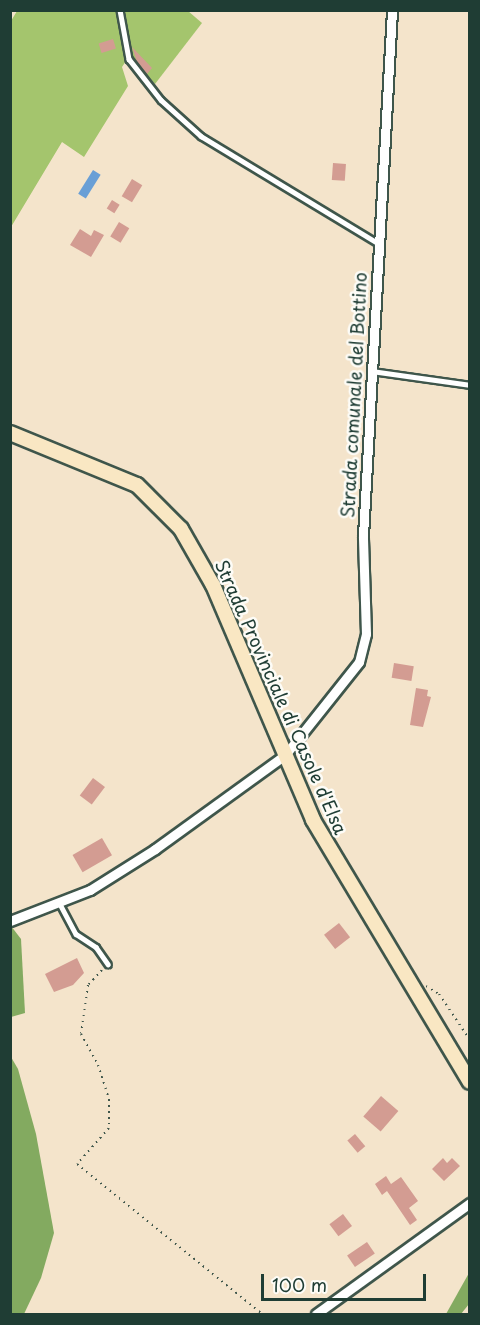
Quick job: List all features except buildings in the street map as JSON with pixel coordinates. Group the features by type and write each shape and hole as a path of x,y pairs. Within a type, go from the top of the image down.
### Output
{"main road":[{"name":"Strada Provinciale di Casole d'Elsa","path":"10,433 137,485 168,512 203,563 313,820 412,992 470,1082"}],"street":[{"name":"Strada comunale del Bottino","path":"10,921 60,904 155,849 285,755 350,677 364,649 363,536 392,10"},
{"path":"316,1314 470,1203"}],"lane":[{"path":"120,10 129,59 161,100 201,136 380,245"},
{"path":"372,371 470,385"},
{"path":"60,904 76,934 96,947 108,964"}],"path":[{"path":"108,964 88,985 81,1034 98,1065 109,1099 109,1128 77,1164 262,1314"},
{"path":"412,992 427,985 439,994 470,1040"}],"green space":[{"path":"17,11 116,11 126,61 122,67 128,86 84,157 62,142 11,227 11,21"},
{"path":"124,11 188,11 202,23 155,84 138,67 130,52"},
{"path":"11,926 21,939 25,1013 11,1017"},
{"path":"11,1057 18,1069 36,1134 54,1233 41,1278 24,1314 11,1314"},
{"path":"469,1273 469,1304 461,1314 446,1314"}],"water":[{"path":"93,170 101,175 86,199 78,194"}]}
